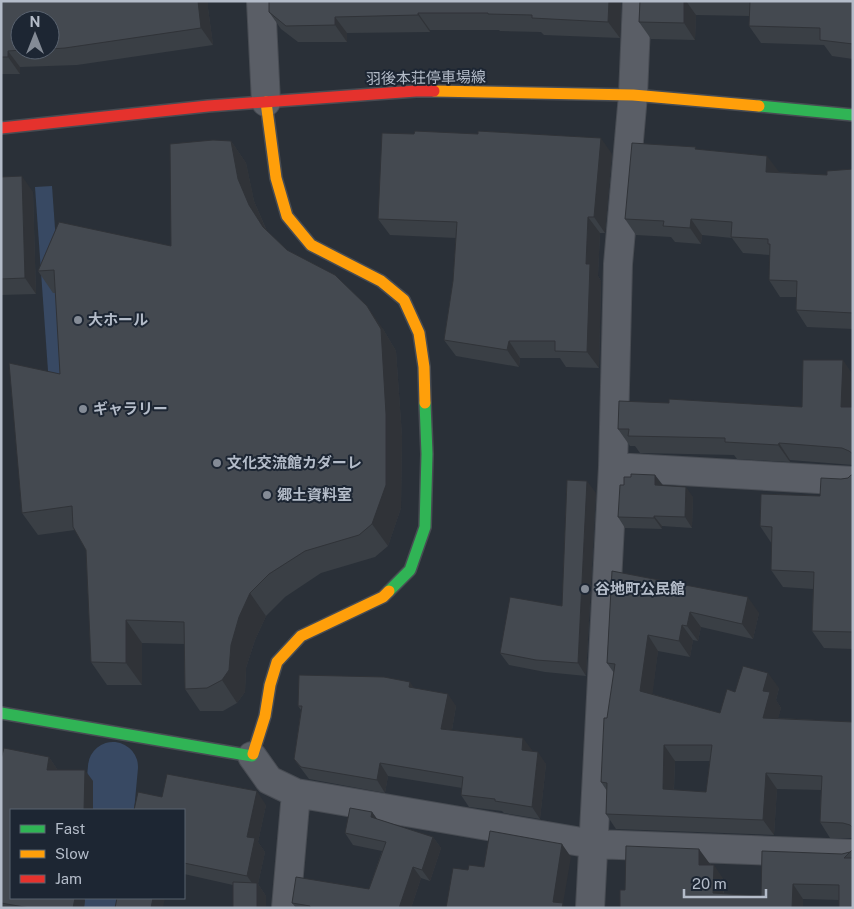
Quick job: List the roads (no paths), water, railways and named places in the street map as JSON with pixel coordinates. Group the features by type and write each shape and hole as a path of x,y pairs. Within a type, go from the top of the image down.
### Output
{"street":[{"path":"252,756 265,716 270,685 277,662 301,636 383,597 410,570 425,527 428,454 424,367 419,333 404,300 381,280 312,246 287,216 276,178 266,102 261,1"},
{"path":"590,908 612,467 618,264 633,95 637,1"},
{"name":"羽後本荘停車場線","path":"1,128 266,102 416,91 633,95 853,115"},
{"path":"612,467 853,482"},
{"path":"1,713 252,756 269,780 296,793 593,844 853,854"},
{"path":"286,908 296,793"}],"water":[{"path":"52,186 68,412 51,413 35,187"}],"waterway":[{"path":"109,809 113,767"},
{"path":"98,908 99,899"}],"place":[{"name":"大ホール","path":"78,320"},
{"name":"ギャラリー","path":"83,409"},
{"name":"文化交流館カダーレ","path":"217,463"},
{"name":"郷土資料室","path":"267,495"},
{"name":"谷地町公民館","path":"585,589"}]}
